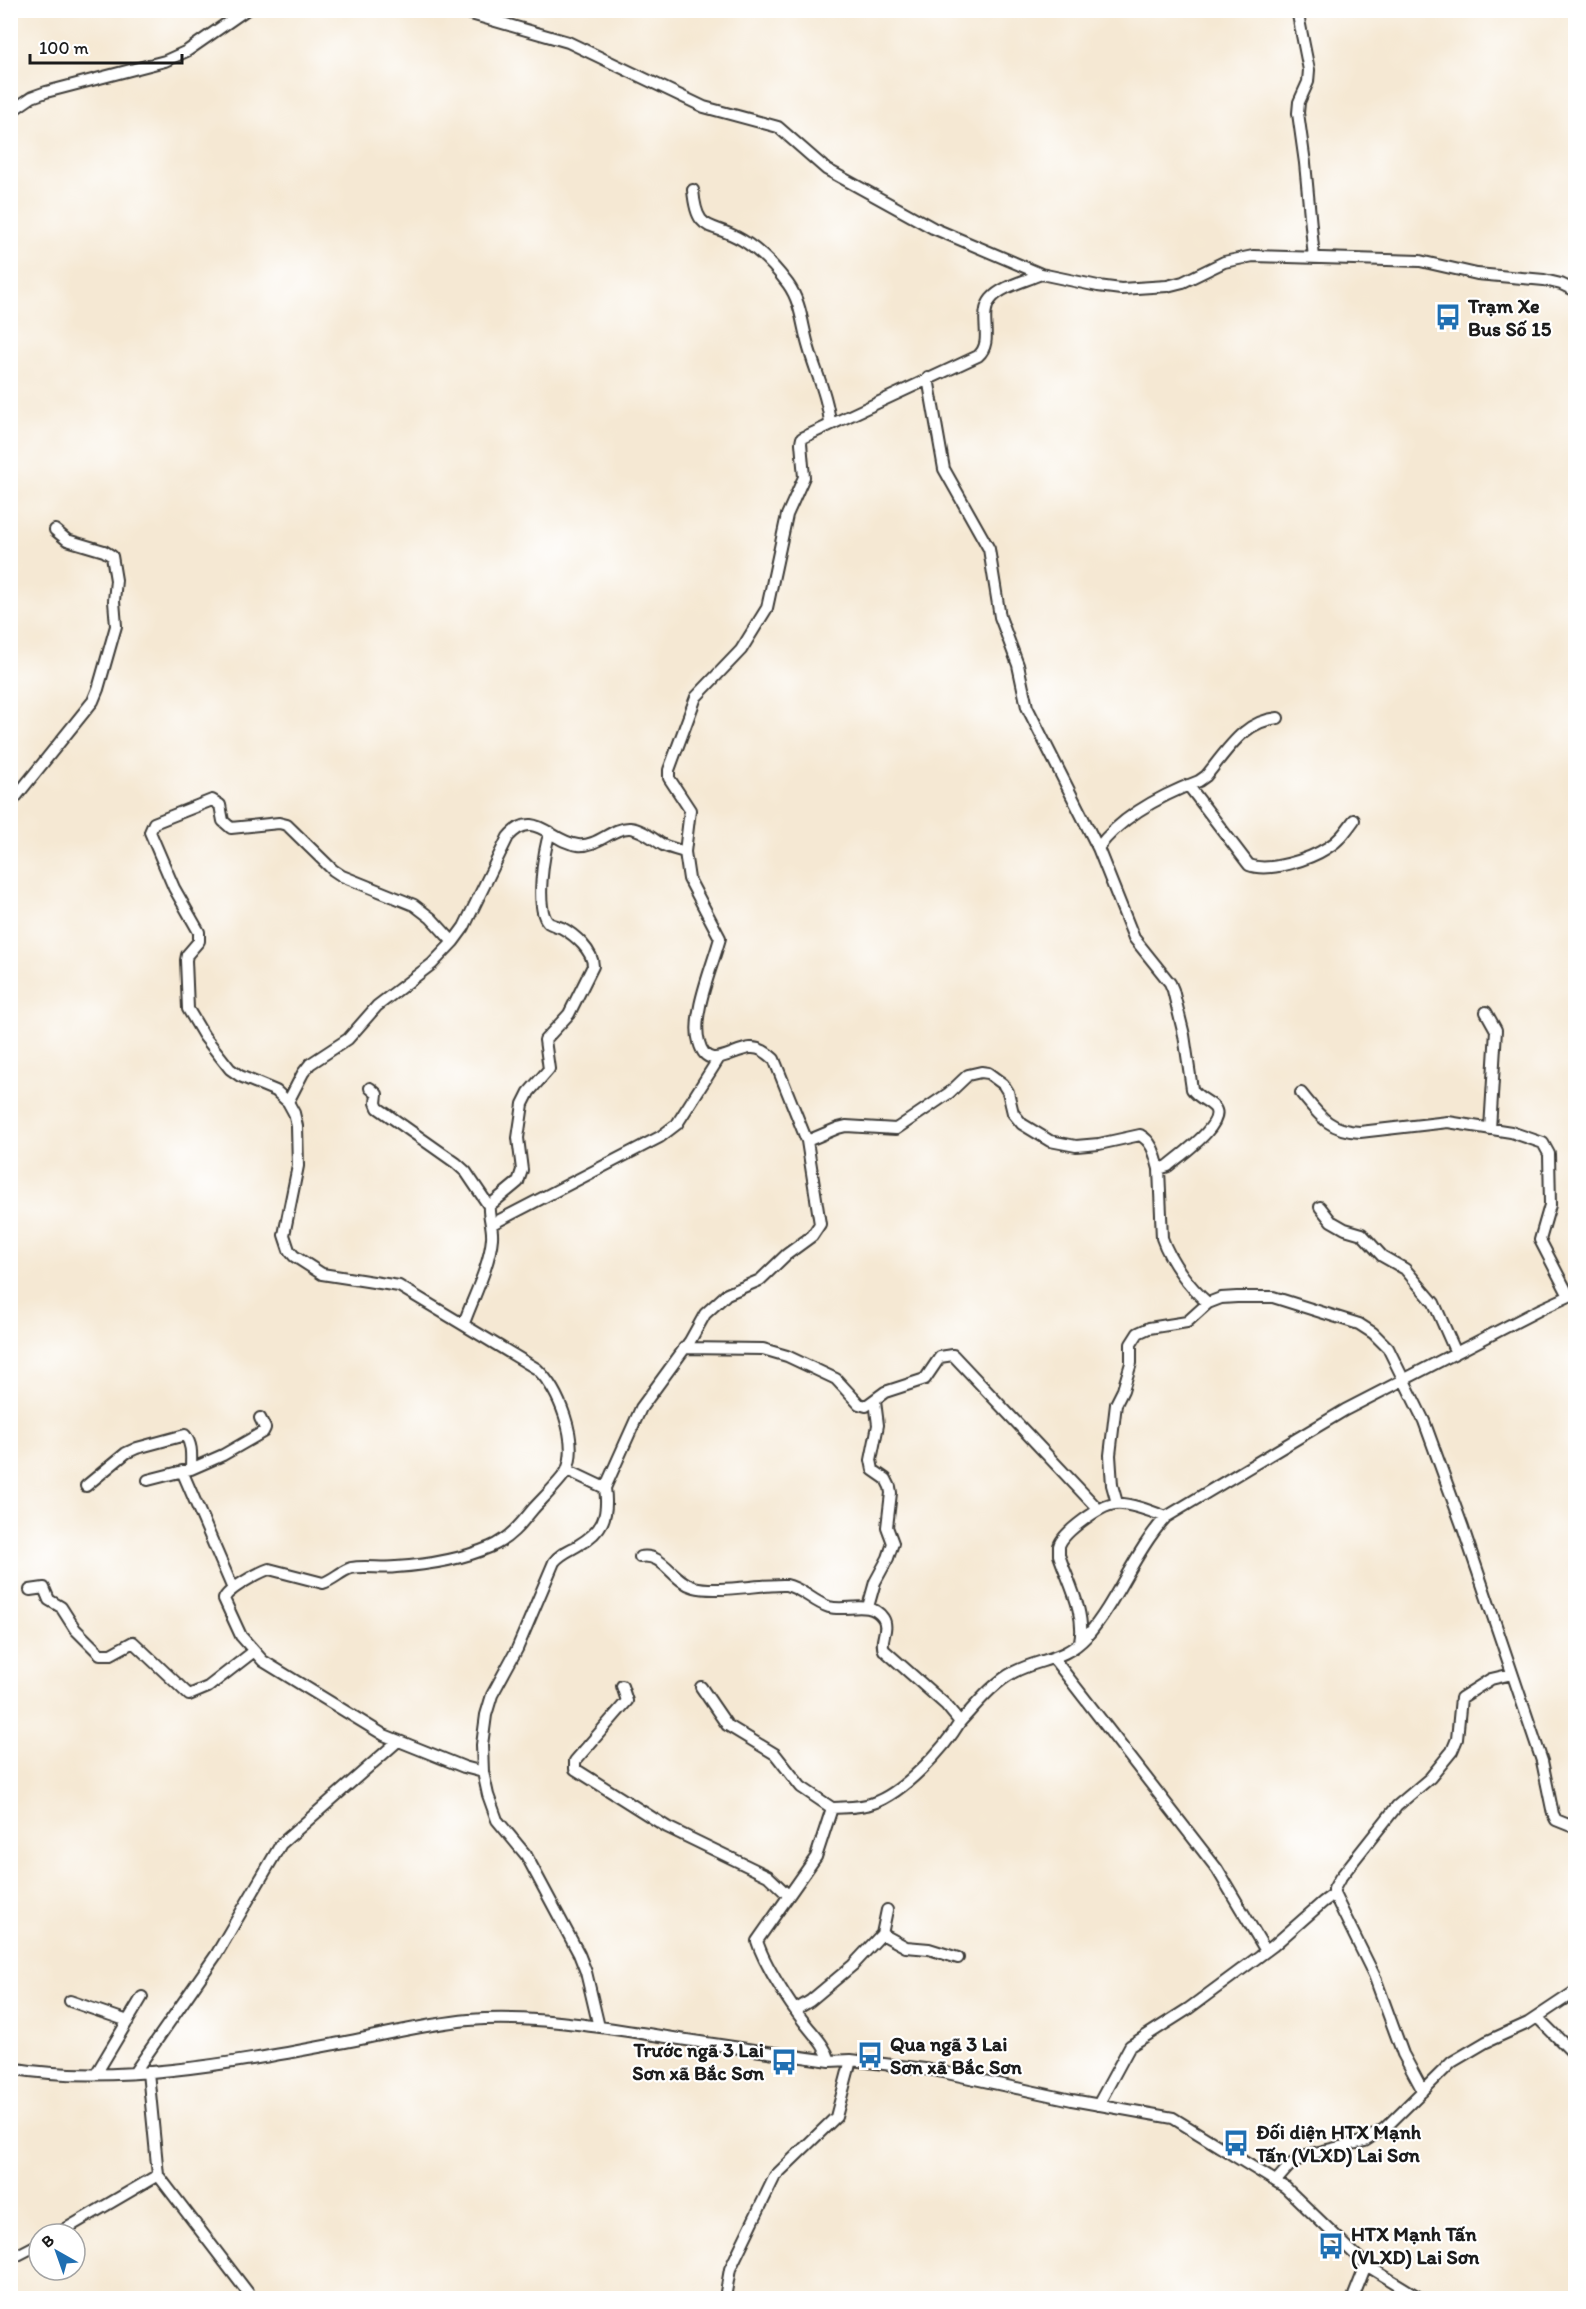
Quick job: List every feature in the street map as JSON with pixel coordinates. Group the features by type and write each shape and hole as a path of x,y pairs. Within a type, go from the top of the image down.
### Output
{"street":[{"path":"10,112 32,97 46,92 177,57 246,10"},
{"path":"457,10 568,42 704,107 778,127 826,170 933,228 1041,274 1121,289 1167,286 1183,282 1238,257 1420,261 1484,274 1544,280 1561,284 1575,291"},
{"path":"1297,10 1310,70 1308,82 1299,102 1298,113 1314,258"},
{"path":"693,190 694,210 702,223 742,240 788,283 798,299 808,345 829,410 830,424"},
{"path":"599,2027 586,1972 579,1954 526,1854 497,1820 483,1772 482,1745 486,1714 492,1695 517,1649 554,1562 559,1556 596,1532 606,1518 605,1488 641,1408 705,1314 727,1294 760,1280 818,1230 820,1217 807,1141 774,1059 767,1052 749,1048 711,1058 700,1048 697,1031 704,992 720,938 689,879 685,852 690,810 669,778 669,770 696,697 741,650 767,608 787,515 804,477 801,443 807,435 978,356 984,351 986,343 986,311 989,301 997,293 1041,274"},
{"path":"928,378 944,469 989,549 1000,617 1018,665 1027,706 1098,848 1134,938 1170,983 1184,1035 1192,1089 1197,1096 1215,1108 1217,1115 1212,1128 1168,1166 1159,1169"},
{"path":"10,804 93,701 116,626 114,601 116,580 112,556 104,551 67,540 56,530"},
{"path":"1098,848 1110,833 1150,802 1206,776 1239,736 1253,724 1278,718"},
{"path":"1188,785 1249,865 1256,868 1281,865 1314,855 1328,848 1342,836 1354,820"},
{"path":"453,942 424,910 342,876 333,870 287,825 231,828 223,821 220,805 217,801 212,800 154,823 150,832 174,888 200,937 186,960 187,1003 190,1015 230,1069 240,1076 276,1091 288,1102 297,1126 298,1158 284,1234 289,1250 322,1274 399,1286 464,1323 537,1369 546,1378 563,1408 568,1428 567,1470 507,1538 479,1552 396,1568 347,1569 323,1583 268,1569 233,1589 225,1595 224,1599 241,1636 253,1652 263,1660 384,1735 464,1767 483,1772"},
{"path":"288,1102 310,1064 348,1039 377,1006 432,964 453,942 464,927 508,837 514,830 528,824 536,825 569,842 587,844 621,829 630,828 671,848 685,852"},
{"path":"489,1206 518,1182 522,1170 518,1138 525,1098 549,1069 545,1040 567,1018 593,966 593,960 586,948 566,931 549,923 541,911 544,855 550,832"},
{"path":"1486,1012 1496,1030 1490,1128"},
{"path":"492,1224 660,1137 677,1124 718,1058"},
{"path":"807,1141 846,1126 896,1129 949,1093 968,1075 988,1073 1004,1084 1013,1113 1022,1124 1050,1141 1076,1146 1099,1144 1140,1135 1148,1139 1154,1149 1159,1169 1162,1238 1198,1295 1208,1303"},
{"path":"370,1088 377,1094 378,1108 456,1163 466,1172 489,1206 493,1236 489,1254 464,1323"},
{"path":"701,1687 727,1725 775,1754 801,1787 832,1808 872,1804 891,1793 932,1758 960,1722 990,1691 1013,1673 1069,1652 1087,1636 1147,1542 1166,1517 1345,1410 1572,1295 1540,1240 1550,1205 1550,1166 1547,1148 1543,1143 1511,1132 1448,1122 1347,1132 1332,1126 1319,1116 1301,1093"},
{"path":"1320,1207 1331,1221 1362,1234 1382,1256 1405,1269 1434,1303 1456,1353"},
{"path":"1116,1503 1110,1455 1116,1404 1131,1363 1131,1344 1134,1337 1149,1328 1187,1322 1208,1303 1221,1298 1273,1297 1359,1324 1373,1333 1388,1348 1424,1421 1542,1761 1553,1814 1556,1820 1575,1828"},
{"path":"684,1348 763,1349 794,1359 836,1379 859,1404 866,1406 885,1392 925,1379 940,1357 953,1355 1098,1509"},
{"path":"868,1608 875,1582 893,1543 887,1527 890,1487 886,1479 873,1470 871,1460 878,1425 875,1401"},
{"path":"148,1480 186,1470 224,1455 263,1432 265,1428 260,1418"},
{"path":"86,1486 126,1453 185,1435 191,1447 186,1470 233,1589"},
{"path":"567,1470 605,1488"},
{"path":"1080,1642 1083,1629 1080,1614 1059,1556 1059,1546 1064,1538 1098,1509 1116,1503 1166,1517"},
{"path":"640,1557 650,1555 693,1587 786,1585 794,1586 829,1607 868,1608 883,1619 886,1626 882,1645 884,1650 946,1705 960,1722"},
{"path":"30,1590 44,1588 50,1600 62,1607 75,1629 100,1654 111,1654 134,1642 189,1695 208,1687 253,1652"},
{"path":"1054,1659 1217,1869 1266,1952"},
{"path":"1423,2091 1403,2054 1374,1975 1334,1894 1334,1889 1340,1878 1397,1806 1430,1778 1452,1751 1457,1739 1461,1698 1491,1679 1512,1674"},
{"path":"622,1686 627,1701 575,1761 575,1769 667,1827 768,1876 788,1896"},
{"path":"134,2073 216,1955 281,1844 398,1741"},
{"path":"830,2061 824,2046 795,2010 757,1941 816,1857 832,1808"},
{"path":"1098,2104 1130,2046 1188,2009 1266,1952 1334,1894"},
{"path":"795,2010 810,2001 853,1965 882,1934 887,1910"},
{"path":"882,1934 906,1947 929,1949 958,1958"},
{"path":"1276,2181 1290,2165 1306,2155 1365,2141 1385,2128 1452,2062 1538,2017 1575,1991"},
{"path":"96,2074 142,1997"},
{"path":"70,2001 128,2021"},
{"path":"1538,2017 1575,2055"},
{"path":"10,2068 96,2074 148,2072 311,2048 441,2023 468,2020 524,2020 599,2027 830,2061 851,2060 933,2070 1173,2118 1285,2187 1366,2265 1420,2298"},
{"path":"725,2298 730,2269 775,2176 836,2117 851,2060"},
{"path":"148,2072 158,2175 252,2298"},
{"path":"78,2222 158,2175"},
{"path":"10,2259 27,2250"},
{"path":"1353,2298 1366,2265"}],"place":[{"name":"Trạm Xe Bus Số 15","path":"1448,317"},
{"name":"Qua ngã 3 Lai Sơn xã Bắc Sơn","path":"870,2055"},
{"name":"Trước ngã 3 Lai Sơn xã Bắc Sơn","path":"784,2062"},
{"name":"Đối diện HTX Mạnh Tấn (VLXD) Lai Sơn","path":"1236,2143"},
{"name":"HTX Mạnh Tấn (VLXD) Lai Sơn","path":"1331,2246"}]}
